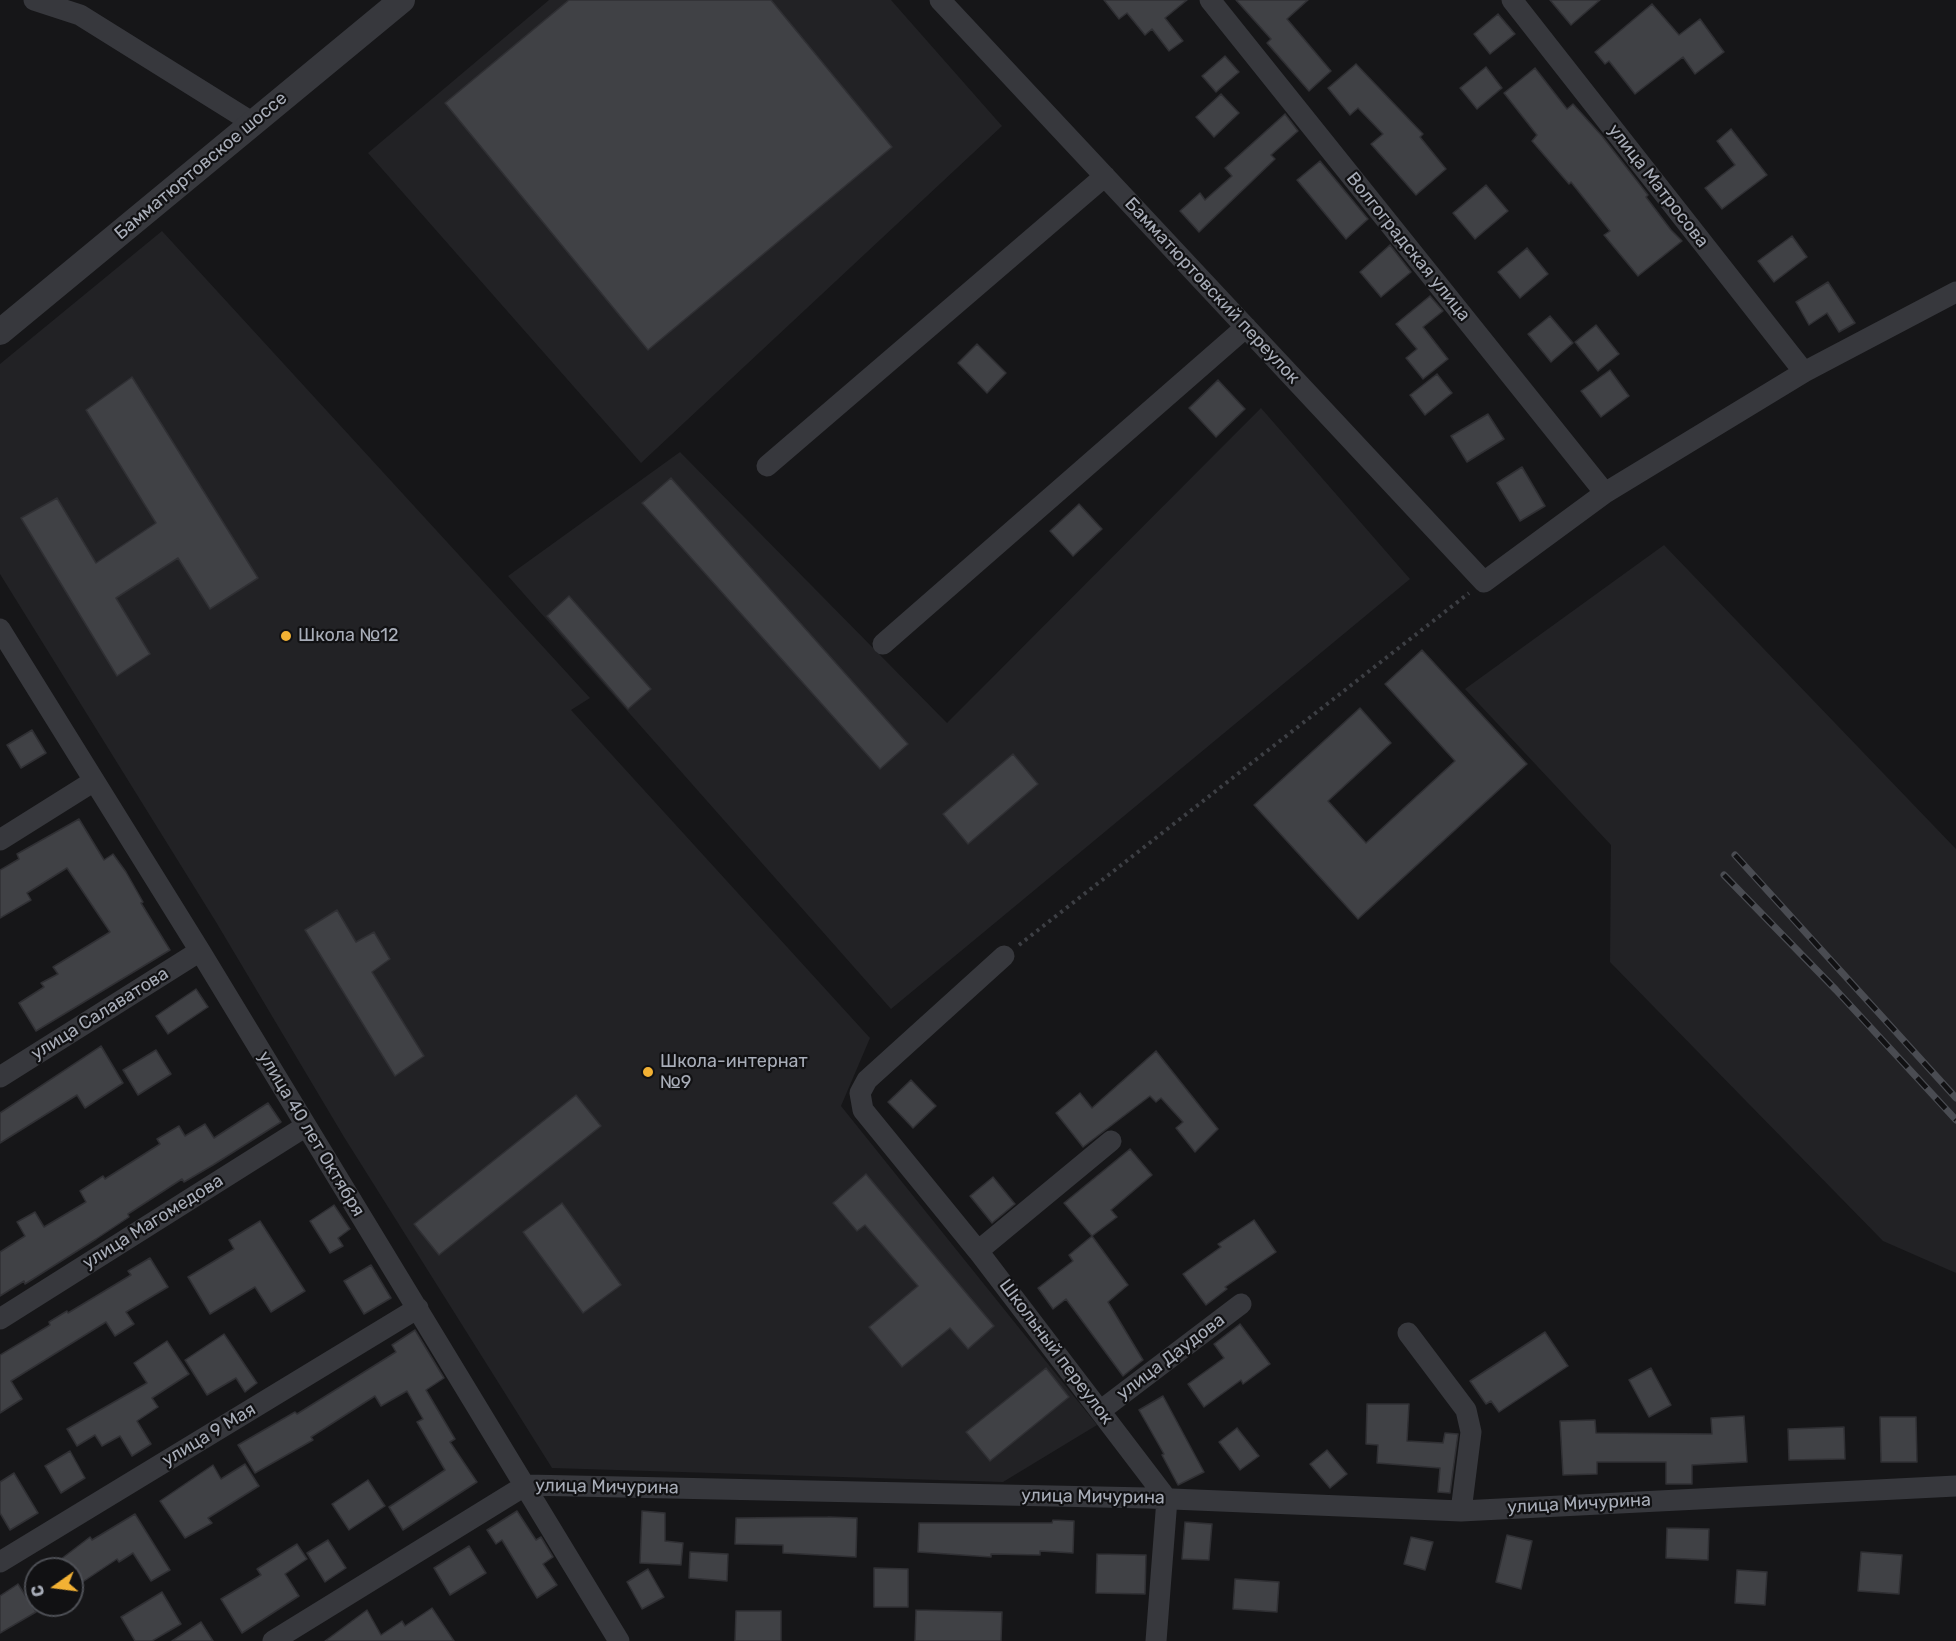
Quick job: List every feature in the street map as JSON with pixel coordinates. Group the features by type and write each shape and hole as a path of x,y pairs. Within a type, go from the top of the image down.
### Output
{"street":[{"path":"34,0 80,15 253,123"},
{"name":"Бамматюртовское шоссе","path":"0,332 402,0"},
{"name":"Бамматюртовский переулок","path":"940,0 1484,582"},
{"name":"Волгоградская улица","path":"1210,0 1605,493"},
{"name":"улица Матросова","path":"1512,0 1803,372"},
{"path":"767,466 1105,176"},
{"path":"1484,582 1605,493 1803,372 1956,292"},
{"path":"883,644 1246,327"},
{"name":"улица 40 лет Октября","path":"0,629 200,951 619,1641"},
{"path":"0,840 94,781"},
{"name":"улица Салаватова","path":"0,1077 200,951"},
{"name":"Школьный переулок","path":"1004,956 867,1080 860,1093 863,1110 978,1251 1167,1499"},
{"name":"улица Магомедова","path":"0,1319 306,1126"},
{"path":"978,1251 1111,1141"},
{"name":"улица Даудова","path":"1100,1411 1241,1304"},
{"name":"улица 9 Мая","path":"0,1562 418,1308"},
{"path":"1408,1333 1466,1410 1471,1432 1461,1510"},
{"name":"улица Мичурина","path":"273,1641 526,1485 1167,1499 1461,1510 1956,1486"},
{"path":"1156,1641 1167,1499"}],"path":[{"path":"1004,956 1484,582"}],"shaded area":[{"path":"549,0 891,0 1002,126 641,463 368,153"},
{"path":"162,231 590,698 571,710 870,1038 841,1106 1097,1425 1003,1482 552,1468 344,1137 216,922 0,574 0,364"},
{"path":"1261,408 1410,579 891,1009 508,576 680,452 947,723"},
{"path":"1664,545 1956,849 1956,1273 1883,1241 1610,962 1611,845 1465,689"}],"building":[{"path":"569,0 771,0 892,147 648,350 445,103"},
{"path":"1104,0 1187,0 1165,18 1183,41 1169,51 1152,29 1145,35 1127,13 1119,19"},
{"path":"1236,0 1308,0 1287,19 1331,71 1309,91 1267,43 1271,39"},
{"path":"1550,0 1600,0 1571,25"},
{"path":"1652,4 1679,35 1700,19 1724,52 1695,74 1683,57 1635,94 1609,61 1605,64 1595,52"},
{"path":"1498,14 1515,34 1490,54 1474,34"},
{"path":"1225,56 1239,72 1216,92 1202,76"},
{"path":"1356,64 1423,134 1420,137 1446,169 1416,195 1371,144 1383,134 1358,108 1350,115 1328,88"},
{"path":"1486,67 1502,88 1477,109 1460,88"},
{"path":"1535,68 1567,109 1573,104 1602,136 1648,195 1646,197 1671,230 1682,241 1638,276 1604,235 1610,231 1571,182 1569,184 1532,141 1537,135 1504,93"},
{"path":"1221,94 1239,113 1214,137 1196,117"},
{"path":"1285,114 1298,131 1271,155 1275,159 1199,232 1180,211 1200,193 1205,200 1232,176 1225,168"},
{"path":"1731,129 1767,175 1722,209 1705,188 1735,165 1717,141"},
{"path":"1320,161 1368,219 1346,239 1297,180"},
{"path":"1486,185 1508,211 1475,239 1453,213"},
{"path":"1792,236 1807,257 1774,282 1758,261"},
{"path":"1390,245 1411,272 1381,297 1360,272"},
{"path":"1527,248 1548,274 1520,298 1498,272"},
{"path":"1828,282 1855,323 1839,332 1827,313 1809,325 1796,302"},
{"path":"1430,296 1443,311 1423,327 1448,359 1423,379 1406,358 1417,349 1396,324"},
{"path":"1550,316 1573,343 1551,362 1528,334"},
{"path":"1596,325 1619,354 1598,371 1575,342"},
{"path":"977,344 1006,373 987,393 958,363"},
{"path":"1610,370 1629,396 1601,417 1581,391"},
{"path":"1437,374 1452,393 1425,415 1410,395"},
{"path":"132,377 258,578 210,609 178,558 116,598 150,654 117,676 21,518 57,498 96,563 156,523 86,410"},
{"path":"1218,380 1245,409 1216,437 1189,408"},
{"path":"1488,414 1504,439 1467,462 1451,436"},
{"path":"1522,467 1545,506 1520,521 1497,483"},
{"path":"671,478 908,744 880,769 642,503"},
{"path":"1079,504 1102,529 1073,556 1050,531"},
{"path":"569,596 651,689 628,709 547,616"},
{"path":"1422,650 1527,764 1358,919 1254,805 1360,708 1391,743 1328,801 1366,843 1455,761 1385,684"},
{"path":"32,730 46,753 21,768 7,745"},
{"path":"1013,754 1038,784 968,844 943,814"},
{"path":"79,819 104,860 113,854 126,872 143,902 141,903 170,950 36,1031 19,1003 44,987 41,983 58,974 53,967 110,932 67,868 27,893 31,900 0,918 0,870 19,859 17,854"},
{"path":"337,910 356,942 374,932 390,959 372,972 424,1056 395,1076 305,930"},
{"path":"196,989 208,1007 168,1034 156,1016"},
{"path":"101,1046 123,1083 85,1108 77,1095 0,1143 0,1113"},
{"path":"156,1050 171,1074 138,1095 123,1070"},
{"path":"1156,1051 1218,1129 1195,1152 1176,1128 1183,1122 1161,1098 1156,1102 1150,1096 1083,1147 1056,1113 1080,1093 1092,1108"},
{"path":"911,1080 936,1106 913,1128 888,1102"},
{"path":"576,1095 601,1126 439,1255 414,1224"},
{"path":"268,1103 281,1122 184,1182 182,1179 128,1214 129,1217 96,1239 25,1284 24,1281 0,1296 0,1252 25,1236 17,1222 35,1212 44,1227 86,1202 80,1191 103,1176 105,1179 160,1144 157,1139 179,1126 185,1136 205,1124 214,1138"},
{"path":"1130,1149 1152,1175 1111,1210 1117,1217 1092,1236 1064,1203"},
{"path":"866,1174 994,1326 968,1349 950,1328 902,1367 869,1327 918,1286 865,1225 857,1231 833,1203"},
{"path":"993,1177 1015,1204 992,1223 970,1196"},
{"path":"562,1203 621,1285 583,1313 523,1232"},
{"path":"334,1205 350,1229 338,1238 343,1246 330,1253 310,1221"},
{"path":"1254,1220 1276,1252 1225,1287 1227,1289 1206,1305 1183,1274 1221,1247 1218,1244"},
{"path":"260,1221 305,1291 271,1312 255,1287 210,1314 188,1277 234,1249 229,1240"},
{"path":"1092,1236 1128,1285 1108,1302 1143,1360 1123,1376 1066,1299 1053,1309 1038,1288 1073,1261 1069,1255"},
{"path":"150,1258 168,1287 126,1312 134,1324 115,1336 106,1322 11,1381 22,1399 0,1413 0,1355 50,1325 49,1322 67,1311 68,1313 131,1275 128,1271"},
{"path":"371,1265 391,1298 364,1314 344,1281"},
{"path":"1240,1324 1270,1364 1243,1384 1241,1380 1204,1407 1188,1384 1224,1358 1214,1344"},
{"path":"415,1330 444,1378 426,1390 455,1439 450,1442 477,1482 403,1530 389,1507 445,1470 417,1422 423,1419 407,1391 381,1406 375,1396 311,1437 313,1440 255,1473 238,1445 295,1412 297,1414 396,1352 392,1345"},
{"path":"1545,1332 1568,1366 1499,1412 1491,1401 1486,1404 1470,1381"},
{"path":"224,1334 257,1383 245,1392 236,1378 207,1395 185,1360"},
{"path":"167,1341 189,1374 152,1398 158,1407 137,1421 151,1444 132,1456 120,1436 102,1446 95,1435 77,1446 67,1429 147,1383 134,1363"},
{"path":"1046,1368 1069,1397 990,1461 966,1432"},
{"path":"1651,1368 1671,1405 1649,1417 1629,1380"},
{"path":"1163,1396 1204,1472 1178,1485 1162,1455 1164,1454 1139,1410"},
{"path":"1367,1404 1409,1404 1407,1441 1443,1443 1445,1433 1458,1434 1450,1493 1438,1492 1440,1468 1377,1463 1378,1445 1366,1444"},
{"path":"1744,1416 1747,1462 1692,1465 1692,1484 1666,1484 1666,1462 1597,1462 1597,1474 1563,1475 1560,1421 1595,1420 1596,1433 1712,1434 1711,1418"},
{"path":"1880,1417 1916,1417 1917,1462 1881,1462"},
{"path":"1844,1427 1845,1459 1789,1460 1788,1429"},
{"path":"1237,1428 1259,1456 1240,1470 1219,1442"},
{"path":"1327,1450 1347,1474 1330,1488 1310,1464"},
{"path":"70,1451 85,1478 61,1493 45,1466"},
{"path":"245,1464 259,1486 208,1518 212,1523 185,1538 160,1501 213,1465 221,1479"},
{"path":"14,1473 38,1513 10,1530 0,1513 0,1482"},
{"path":"368,1480 385,1506 349,1530 332,1504"},
{"path":"517,1511 536,1540 541,1537 553,1557 543,1564 557,1585 537,1598 502,1540 496,1544 487,1530"},
{"path":"642,1511 665,1513 665,1541 683,1543 681,1565 640,1563"},
{"path":"135,1514 170,1570 151,1581 133,1553 119,1562 117,1559 84,1581 84,1557 64,1557 90,1537 92,1540"},
{"path":"736,1518 857,1518 856,1557 783,1553 783,1545 735,1544"},
{"path":"1053,1520 1074,1521 1073,1553 1040,1551 1040,1555 991,1554 991,1557 918,1552 919,1523 1052,1523"},
{"path":"1185,1522 1212,1524 1209,1560 1182,1559"},
{"path":"1667,1528 1709,1529 1708,1560 1666,1558"},
{"path":"1507,1535 1532,1541 1521,1589 1496,1582"},
{"path":"1411,1537 1433,1542 1425,1570 1404,1564"},
{"path":"328,1540 346,1568 325,1582 307,1553"},
{"path":"297,1544 307,1559 285,1574 299,1596 242,1633 221,1599 261,1575 257,1569"},
{"path":"469,1546 486,1573 450,1595 434,1568"},
{"path":"690,1552 728,1554 727,1581 689,1578"},
{"path":"1861,1552 1902,1555 1899,1594 1858,1591"},
{"path":"1097,1554 1146,1555 1145,1594 1096,1593"},
{"path":"874,1568 908,1569 908,1607 874,1607"},
{"path":"648,1569 664,1597 642,1609 627,1582"},
{"path":"1737,1570 1767,1572 1765,1605 1735,1603"},
{"path":"1235,1579 1279,1582 1277,1612 1233,1609"},
{"path":"18,1584 24,1593 24,1617 27,1617 0,1633 0,1596"},
{"path":"162,1592 181,1624 152,1641 135,1641 121,1617"},
{"path":"432,1608 454,1641 325,1641 367,1610 381,1635 402,1621 405,1626"},
{"path":"916,1610 1002,1612 1001,1641 915,1641"},
{"path":"736,1611 781,1611 781,1641 735,1641"},
{"path":"201,1622 213,1641 172,1641"}],"railway":[{"path":"1735,855 1956,1098"},
{"path":"1724,875 1836,990 1956,1120"}],"place":[{"name":"Школа №12","path":"286,636"},
{"name":"Школа-интернат №9","path":"648,1072"}]}
